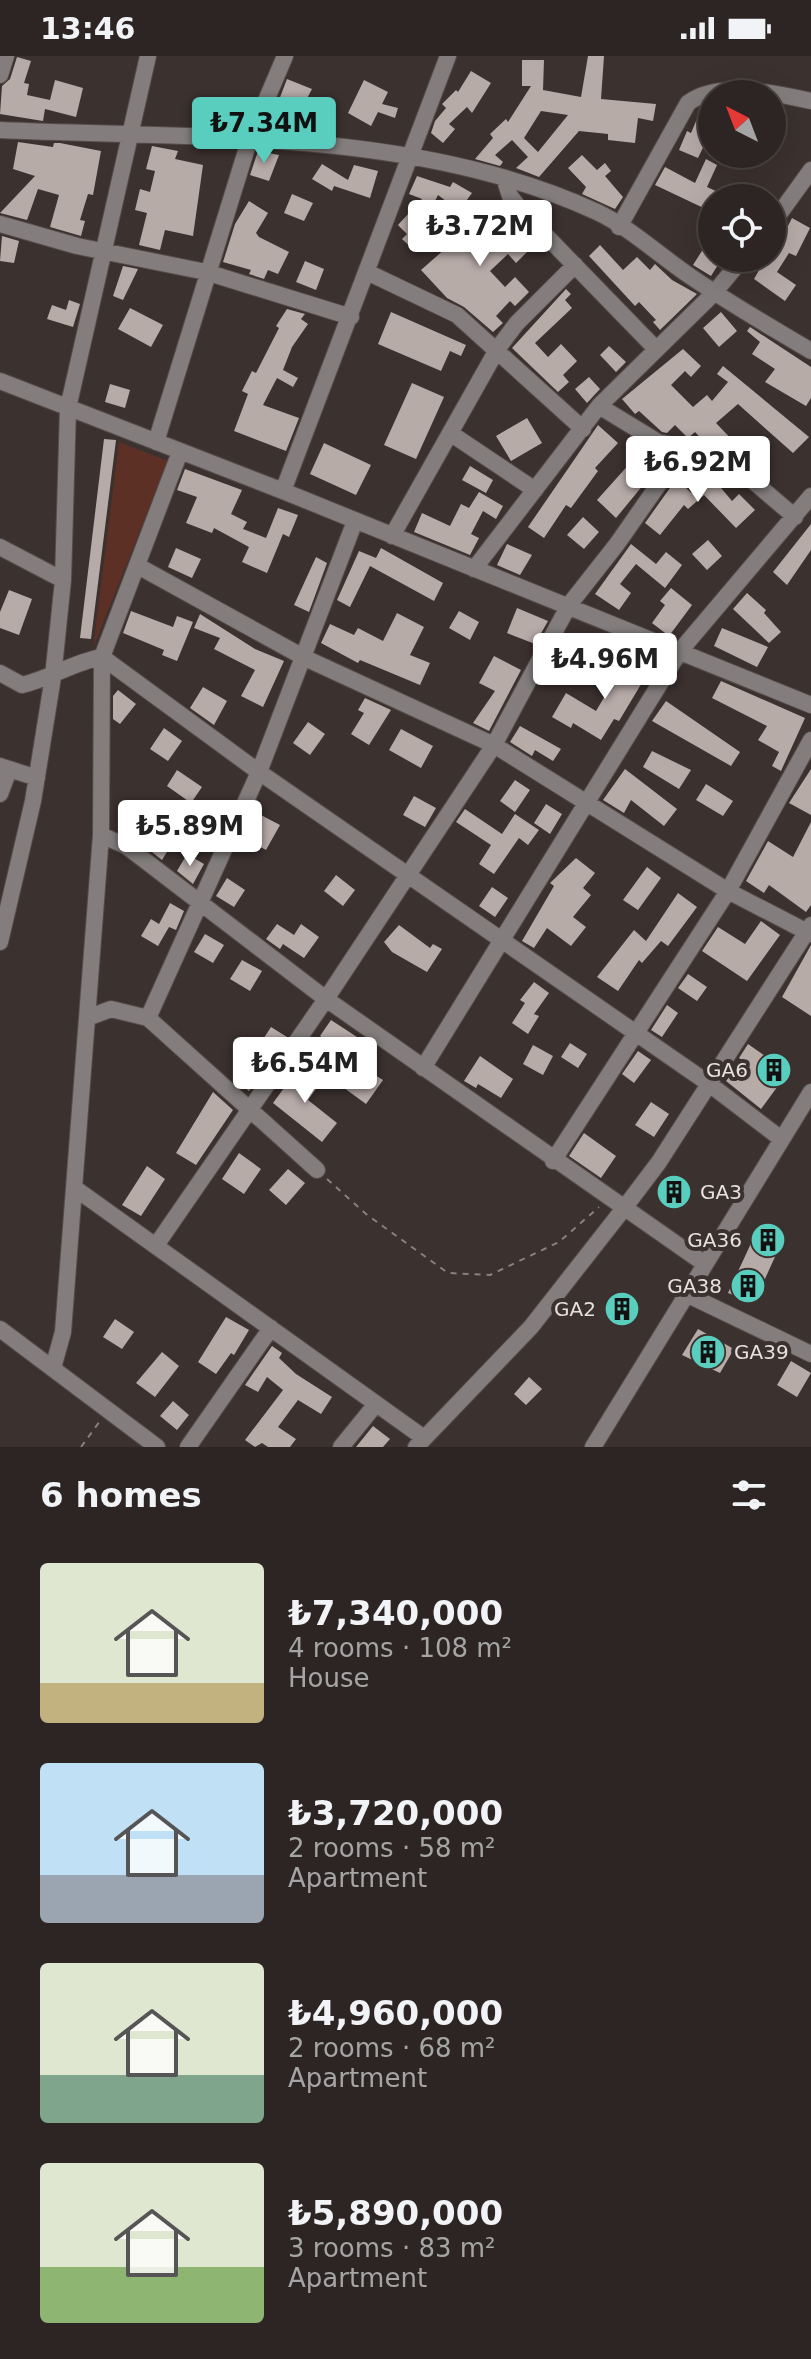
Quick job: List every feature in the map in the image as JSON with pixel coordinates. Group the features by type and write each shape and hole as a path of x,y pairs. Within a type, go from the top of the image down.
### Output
{"street":[{"path":"0,75 6,56"},
{"path":"0,942 37,778 53,677 63,580 68,408 148,56"},
{"path":"156,442 206,272 250,138 285,56"},
{"path":"283,491 448,56"},
{"path":"619,227 688,103 702,93 779,94 811,101"},
{"path":"0,130 250,138 412,155 505,181 599,213 714,293 811,351"},
{"path":"786,206 810,174"},
{"path":"505,181 515,202 656,349"},
{"path":"0,224 104,251 206,272 351,317"},
{"path":"392,536 498,348 517,323 575,265"},
{"path":"367,272 457,315 498,348 583,429"},
{"path":"474,569 599,406 731,272"},
{"path":"0,381 569,605 811,705"},
{"path":"423,1068 680,651 805,507 740,470 684,448 658,442 599,406"},
{"path":"450,433 535,490"},
{"path":"157,1244 326,999 494,745 569,605 617,544 684,448"},
{"path":"53,1368 63,1332 76,1189 101,835 99,679 102,657 180,452"},
{"path":"148,1018 259,772 355,521"},
{"path":"0,547 63,580"},
{"path":"76,1189 157,1244 376,1404 420,1443 531,1327 625,1207 659,1162 809,930 728,891 494,745 305,658 138,566"},
{"path":"0,673 22,685 53,677 80,661 102,657 502,943 708,1083 780,1138"},
{"path":"553,1161 728,891 811,740"},
{"path":"0,794 4,768 37,778"},
{"path":"101,835 126,846 326,999 553,1161 705,1264"},
{"path":"87,1018 111,1009 148,1018 317,1170"},
{"path":"593,1447 811,1092"},
{"path":"686,1294 811,1354"},
{"path":"188,1447 271,1328"},
{"path":"0,1329 157,1447"},
{"path":"341,1447 376,1404"}],"path":[{"path":"317,1170 366,1214 448,1273 490,1275 559,1242 590,1218 608,1197"},
{"path":"81,1447 108,1410"}],"shaded area":[{"path":"119,442 168,461 93,648"}],"building":[{"path":"588,56 604,56 601,99 656,104 653,121 638,118 635,143 608,140 608,134 579,131 539,177 516,168 528,157 512,140 495,155 503,162 500,166 475,159 493,138 490,134 506,119 508,122 531,86 522,86 522,60 544,60 543,90 581,97","holes":["541,111 568,115 538,152 524,138"]},
{"path":"17,57 31,61 24,83 29,84 27,95 50,100 55,80 83,88 76,117 45,109 43,121 0,114 2,86 10,79"},
{"path":"471,71 491,83 472,113 467,107 449,124 455,129 443,143 431,133 435,121 446,108 442,104 456,90 458,92"},
{"path":"287,79 312,89 302,108 326,119 319,134 295,122 293,128 271,121"},
{"path":"364,80 388,92 382,104 398,108 395,118 378,112 371,126 348,113"},
{"path":"698,117 698,158 679,150 687,131 691,133"},
{"path":"18,142 53,147 54,143 60,143 101,151 93,195 88,194 80,220 85,221 81,236 50,227 59,195 38,189 27,220 0,213 35,176 13,169"},
{"path":"152,146 178,151 175,159 203,165 193,236 165,230 160,250 139,245 147,213 135,210 140,189 150,192 155,171 146,169"},
{"path":"258,151 279,155 269,181 250,175"},
{"path":"582,155 597,170 605,163 611,171 605,176 623,197 615,209 582,194 586,187 568,168"},
{"path":"322,164 348,180 354,165 378,171 370,198 334,186 332,191 312,179"},
{"path":"665,167 695,183 702,168 716,168 708,184 698,184 698,205 655,185"},
{"path":"417,176 450,187 453,182 472,193 459,211 438,195 429,213 441,224 415,251 402,239 407,234 398,225 422,199 409,194"},
{"path":"292,194 313,203 304,221 284,213"},
{"path":"249,201 268,213 256,233 259,237 289,252 278,274 268,270 264,279 249,274 251,270 223,262 235,224"},
{"path":"496,204 513,222 507,227 528,251 516,263 508,254 490,271 505,287 515,277 529,292 515,306 510,301 496,316 503,323 493,332 464,307 447,298 421,270"},
{"path":"792,218 810,228 796,256 789,253 786,258 786,230"},
{"path":"2,236 19,241 14,263 0,261"},
{"path":"600,245 623,270 637,257 650,270 655,264 672,280 697,294 660,330 653,322 656,320 639,302 635,306 589,256"},
{"path":"305,261 324,269 316,290 296,282"},
{"path":"123,266 138,269 123,300 113,296"},
{"path":"758,272 777,272 796,285 785,301 754,279"},
{"path":"566,289 571,294 565,300 572,308 535,343 548,357 561,344 577,361 563,375 569,382 558,392 512,348"},
{"path":"69,300 80,304 73,327 47,319 52,305 66,310"},
{"path":"130,308 163,325 151,347 118,329"},
{"path":"287,309 305,314 301,319 308,324 292,347 283,370 298,378 293,387 277,378 263,405 299,418 286,451 234,431 248,394 242,391 252,371 256,373 279,328 276,326"},
{"path":"391,312 466,345 461,356 450,351 441,371 378,344"},
{"path":"721,312 737,331 719,347 703,328"},
{"path":"750,327 811,367 811,398 806,406 765,382 775,369 752,354 760,342 747,331"},
{"path":"609,346 626,362 616,372 600,355"},
{"path":"683,349 701,366 691,377 685,371 671,385 693,407 707,395 712,401 728,382 717,374 723,366 809,437 793,453 738,404 716,423 738,446 730,454 708,446 695,432 688,438 675,425 667,433 662,432 639,411 635,414 622,399"},
{"path":"589,377 600,389 587,403 575,389"},
{"path":"412,383 444,397 416,459 384,445"},
{"path":"110,384 130,390 125,408 105,402"},
{"path":"527,418 542,443 511,461 496,436"},
{"path":"598,425 618,443 595,468 598,471 571,508 566,505 544,538 528,527"},
{"path":"104,439 116,440 91,639 80,638"},
{"path":"324,443 371,465 356,495 310,474"},
{"path":"632,461 649,478 616,518 597,500"},
{"path":"470,466 493,480 486,493 462,480"},
{"path":"185,469 242,490 231,514 247,522 243,529 266,538 278,508 298,515 289,537 283,534 267,573 242,562 249,547 214,528 212,533 186,523 197,497 177,490"},
{"path":"711,476 732,501 739,494 755,510 736,528 704,495 688,509 684,505 660,535 645,523 677,478 691,493"},
{"path":"479,492 503,506 496,519 483,511 471,534 479,538 470,555 414,532 422,513 450,526 461,504 469,508"},
{"path":"583,517 599,532 584,549 567,535"},
{"path":"811,524 811,550 787,585 773,572"},
{"path":"708,540 722,556 707,570 692,554"},
{"path":"507,544 532,555 520,575 497,565"},
{"path":"631,544 656,564 666,552 682,565 665,588 636,564 620,584 631,593 619,610 595,594"},
{"path":"176,548 201,559 192,578 168,567"},
{"path":"381,548 443,583 434,601 370,566 350,607 337,600 359,551 376,558"},
{"path":"316,557 327,563 309,612 294,605"},
{"path":"671,588 692,605 669,636 652,623 665,605 660,601"},
{"path":"9,590 32,599 19,635 0,628 0,612"},
{"path":"747,593 766,610 764,613 781,632 769,643 733,609"},
{"path":"517,608 548,621 535,644 507,633"},
{"path":"131,611 173,627 177,616 193,622 177,661 162,655 164,650 123,633"},
{"path":"459,611 479,622 470,640 449,628"},
{"path":"397,613 424,627 410,655 430,663 420,685 360,660 358,663 321,643 330,624 354,635 358,628 383,641"},
{"path":"200,614 255,649 284,661 263,707 241,696 255,670 214,649 220,638 194,628"},
{"path":"722,628 768,647 757,667 714,646"},
{"path":"630,654 652,666 619,721 614,719 601,740 573,723 571,728 552,717 566,693 596,711"},
{"path":"494,656 521,670 489,731 473,723 495,691 479,683"},
{"path":"721,681 805,718 781,771 772,766 779,752 758,740 767,726 712,698"},
{"path":"203,687 227,701 214,725 190,708"},
{"path":"118,690 136,704 120,724 113,719 113,696"},
{"path":"365,698 391,710 369,745 351,734 364,713 358,710"},
{"path":"666,701 740,752 731,766 652,721"},
{"path":"308,722 325,734 310,755 293,743"},
{"path":"520,726 561,749 553,761 535,750 532,756 510,742"},
{"path":"164,728 182,741 168,761 150,749"},
{"path":"401,729 433,746 421,768 389,750"},
{"path":"652,751 691,770 679,789 643,767"},
{"path":"625,769 677,809 664,826 631,800 624,813 603,800"},
{"path":"811,769 811,815 789,803"},
{"path":"177,770 202,787 191,803 167,786"},
{"path":"515,780 530,790 515,812 500,801"},
{"path":"706,784 733,801 723,816 696,800"},
{"path":"414,796 436,808 425,827 403,815"},
{"path":"546,804 562,814 550,834 534,823"},
{"path":"465,809 502,834 515,814 539,830 528,845 519,838 494,874 479,864 491,845 456,822"},
{"path":"259,814 280,825 266,850 246,839"},
{"path":"811,822 811,905 806,912 769,885 764,893 746,881 768,841 793,857"},
{"path":"152,829 173,842 162,860 143,845"},
{"path":"187,854 204,864 193,884 177,871"},
{"path":"576,858 595,873 583,888 591,895 573,917 586,927 571,946 547,928 534,948 522,941 554,886 550,883"},
{"path":"647,867 661,878 638,910 623,900"},
{"path":"336,875 355,890 343,906 324,891"},
{"path":"227,878 245,890 234,907 216,896"},
{"path":"492,887 508,898 495,917 479,906"},
{"path":"678,893 697,907 668,946 661,941 642,963 639,960 618,991 597,977 634,930 646,941"},
{"path":"170,903 184,911 176,930 169,927 158,946 141,936 151,919 159,924"},
{"path":"761,921 780,935 747,981 702,951 718,927 745,944"},
{"path":"277,924 294,935 301,924 319,937 304,958 283,944 280,949 266,939"},
{"path":"399,925 430,948 433,944 442,949 427,972 392,952 384,942"},
{"path":"205,934 224,945 213,963 194,952"},
{"path":"811,945 811,1016 782,997"},
{"path":"242,960 262,971 250,991 230,979"},
{"path":"688,974 707,987 697,1001 678,988"},
{"path":"534,982 549,993 534,1014 539,1016 528,1034 512,1023 525,1003 520,1000"},
{"path":"667,1005 678,1013 662,1037 651,1030"},
{"path":"331,1020 357,1037 346,1054 320,1036"},
{"path":"271,1027 287,1037 249,1091 236,1081"},
{"path":"570,1043 587,1054 578,1068 561,1057"},
{"path":"748,1044 768,1058 771,1053 791,1068 761,1109 726,1081 742,1060 739,1058"},
{"path":"533,1045 553,1056 543,1075 523,1064"},
{"path":"638,1051 651,1060 634,1083 622,1074"},
{"path":"338,1052 383,1080 366,1104 325,1074"},
{"path":"480,1056 513,1079 501,1098 478,1084 476,1088 464,1081"},
{"path":"300,1066 321,1082 308,1100 337,1123 322,1142 273,1103"},
{"path":"213,1092 233,1110 196,1165 176,1153"},
{"path":"651,1102 669,1114 654,1137 635,1125"},
{"path":"584,1133 616,1156 601,1178 569,1156"},
{"path":"239,1153 261,1169 244,1194 222,1179"},
{"path":"147,1166 165,1179 141,1216 122,1205"},
{"path":"288,1169 305,1183 286,1205 269,1190"},
{"name":"GA3","path":"670,1177 690,1189 678,1208 658,1195"},
{"path":"760,1224 784,1237 754,1303 728,1293"},
{"name":"GA2","path":"619,1293 638,1305 625,1325 606,1312"},
{"path":"226,1317 249,1330 234,1355 231,1353 216,1374 198,1362"},
{"path":"115,1319 134,1332 122,1349 103,1337"},
{"name":"GA39","path":"698,1329 734,1349 720,1373 682,1355"},
{"path":"272,1346 282,1353 279,1358 296,1374 332,1397 321,1414 298,1400 278,1427 296,1439 290,1447 268,1447 262,1443 255,1447 245,1440 283,1390 267,1377 258,1392 245,1385"},
{"path":"162,1352 179,1366 155,1397 136,1383"},
{"path":"791,1361 811,1373 797,1397 777,1385"},
{"path":"529,1377 542,1389 526,1405 514,1394"},
{"path":"173,1401 189,1415 177,1430 160,1416"},
{"path":"373,1426 390,1439 383,1447 356,1447"}],"place":[{"name":"GA6","path":"774,1070"},
{"name":"GA3","path":"674,1192"},
{"name":"GA36","path":"768,1240"},
{"name":"GA38","path":"748,1286"},
{"name":"GA2","path":"622,1309"},
{"name":"GA39","path":"708,1352"}]}
